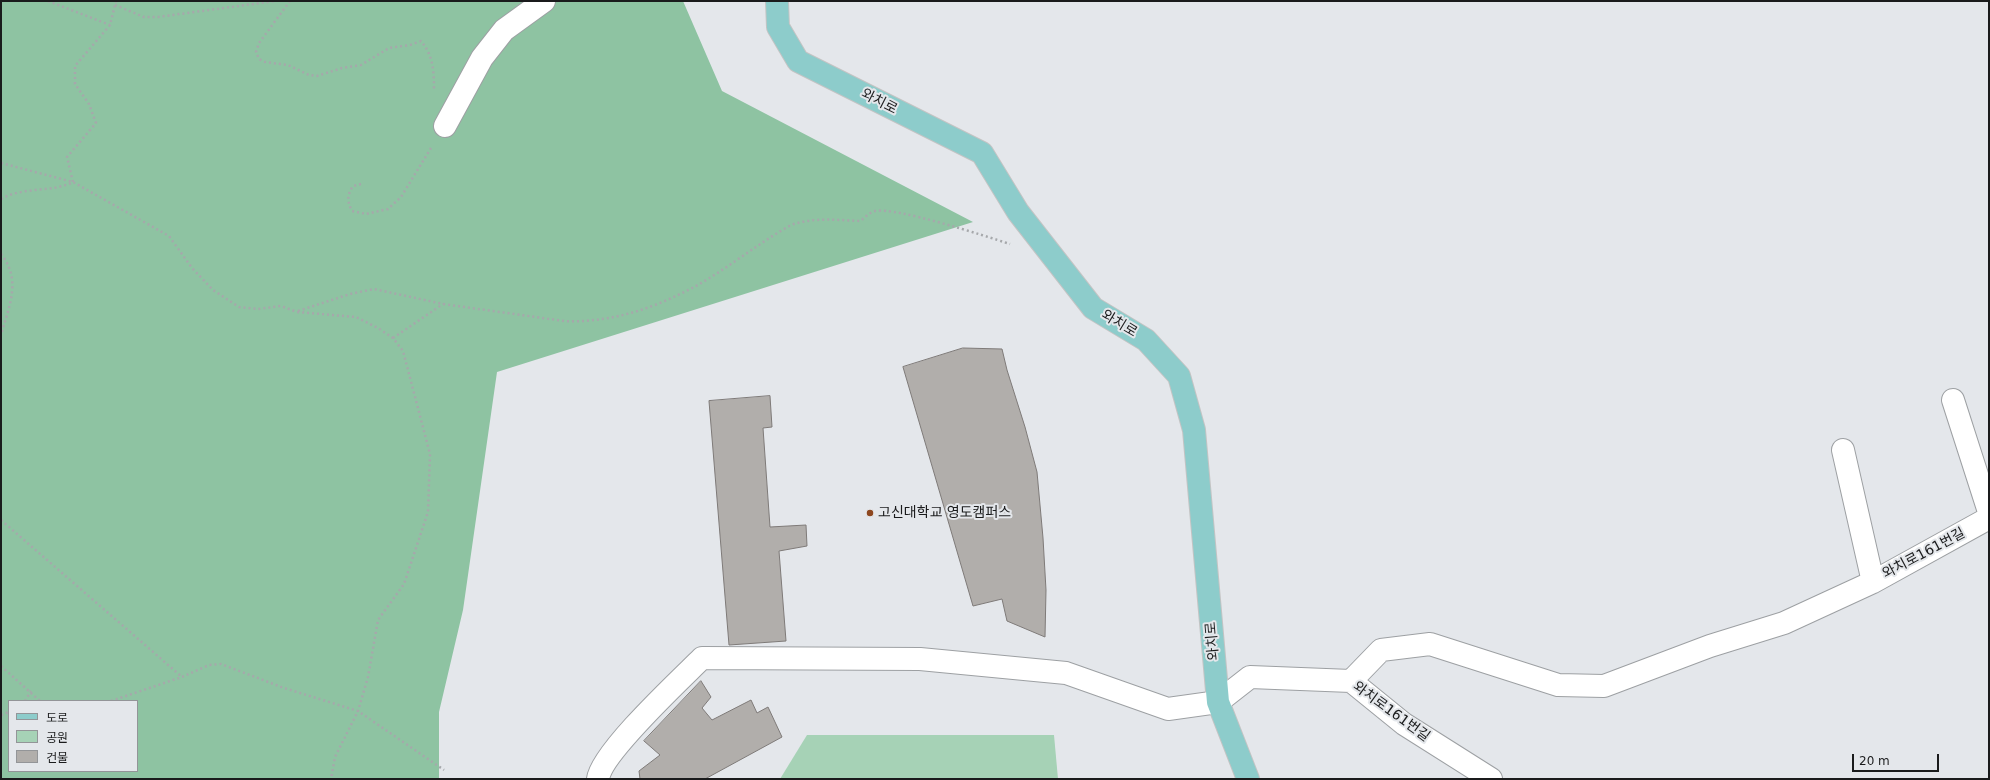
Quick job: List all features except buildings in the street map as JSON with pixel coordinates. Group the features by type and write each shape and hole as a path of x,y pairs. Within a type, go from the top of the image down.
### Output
{"main road":[{"name":"와치로","path":"777,1 778,27 798,61 982,153 1018,212 1093,308 1146,340 1179,376 1194,430 1218,702 1248,779"}],"street":[{"path":"445,126 482,58 504,30 544,1"},
{"path":"1953,400 1989,512"},
{"name":"와치로161번길","path":"1843,450 1873,582 1989,518"},
{"path":"1351,681 1381,650 1430,644 1472,659 1558,685 1604,686 1710,646 1784,623 1873,582"},
{"path":"598,779 599,772 618,743 702,658 920,659 1066,673 1168,709 1218,702"},
{"name":"와치로161번길","path":"1218,702 1250,677 1351,681 1404,724 1491,779"}],"path":[{"path":"48,1 110,25"},
{"path":"73,182 68,157 96,123 89,104 75,84 75,66 110,25 116,1"},
{"path":"115,5 144,17 158,17 275,1"},
{"path":"290,1 259,43 256,52 259,59 265,62 288,65 309,75 317,76 342,68 361,65 388,48 410,45 421,41 427,48 432,62 435,112 439,122 445,126 401,197 388,209 366,214 352,211 348,203 348,194 353,186 361,184"},
{"path":"1,163 73,182 169,236 192,268 213,290 239,307 258,309 281,306 297,312 356,317 378,328 393,338 403,351 430,454 428,512 404,584 378,620 368,677 358,711 335,757 331,779"},
{"path":"1,199 10,194 31,189 66,185 73,182"},
{"path":"297,312 350,294 374,289 443,304 564,321 583,322 601,320 644,308 678,295 792,225 803,221 814,220 860,221 870,213 876,211 909,215 1025,250 1045,247"},
{"path":"1,254 12,272 13,283 1,335"},
{"path":"393,338 443,304"},
{"path":"1,520 182,677"},
{"path":"114,700 182,677 209,665 221,664 284,688 358,711 444,770"},
{"path":"1,666 31,691 39,700"},
{"path":"26,700 31,691"}],"green space":[{"path":"1,1 683,1 722,91 973,222 497,372 463,610 439,712 439,779 1,779"},
{"path":"807,735 1054,735 1058,779 780,779"}],"place":[{"name":"고신대학교 영도캠퍼스","path":"870,513"}]}
